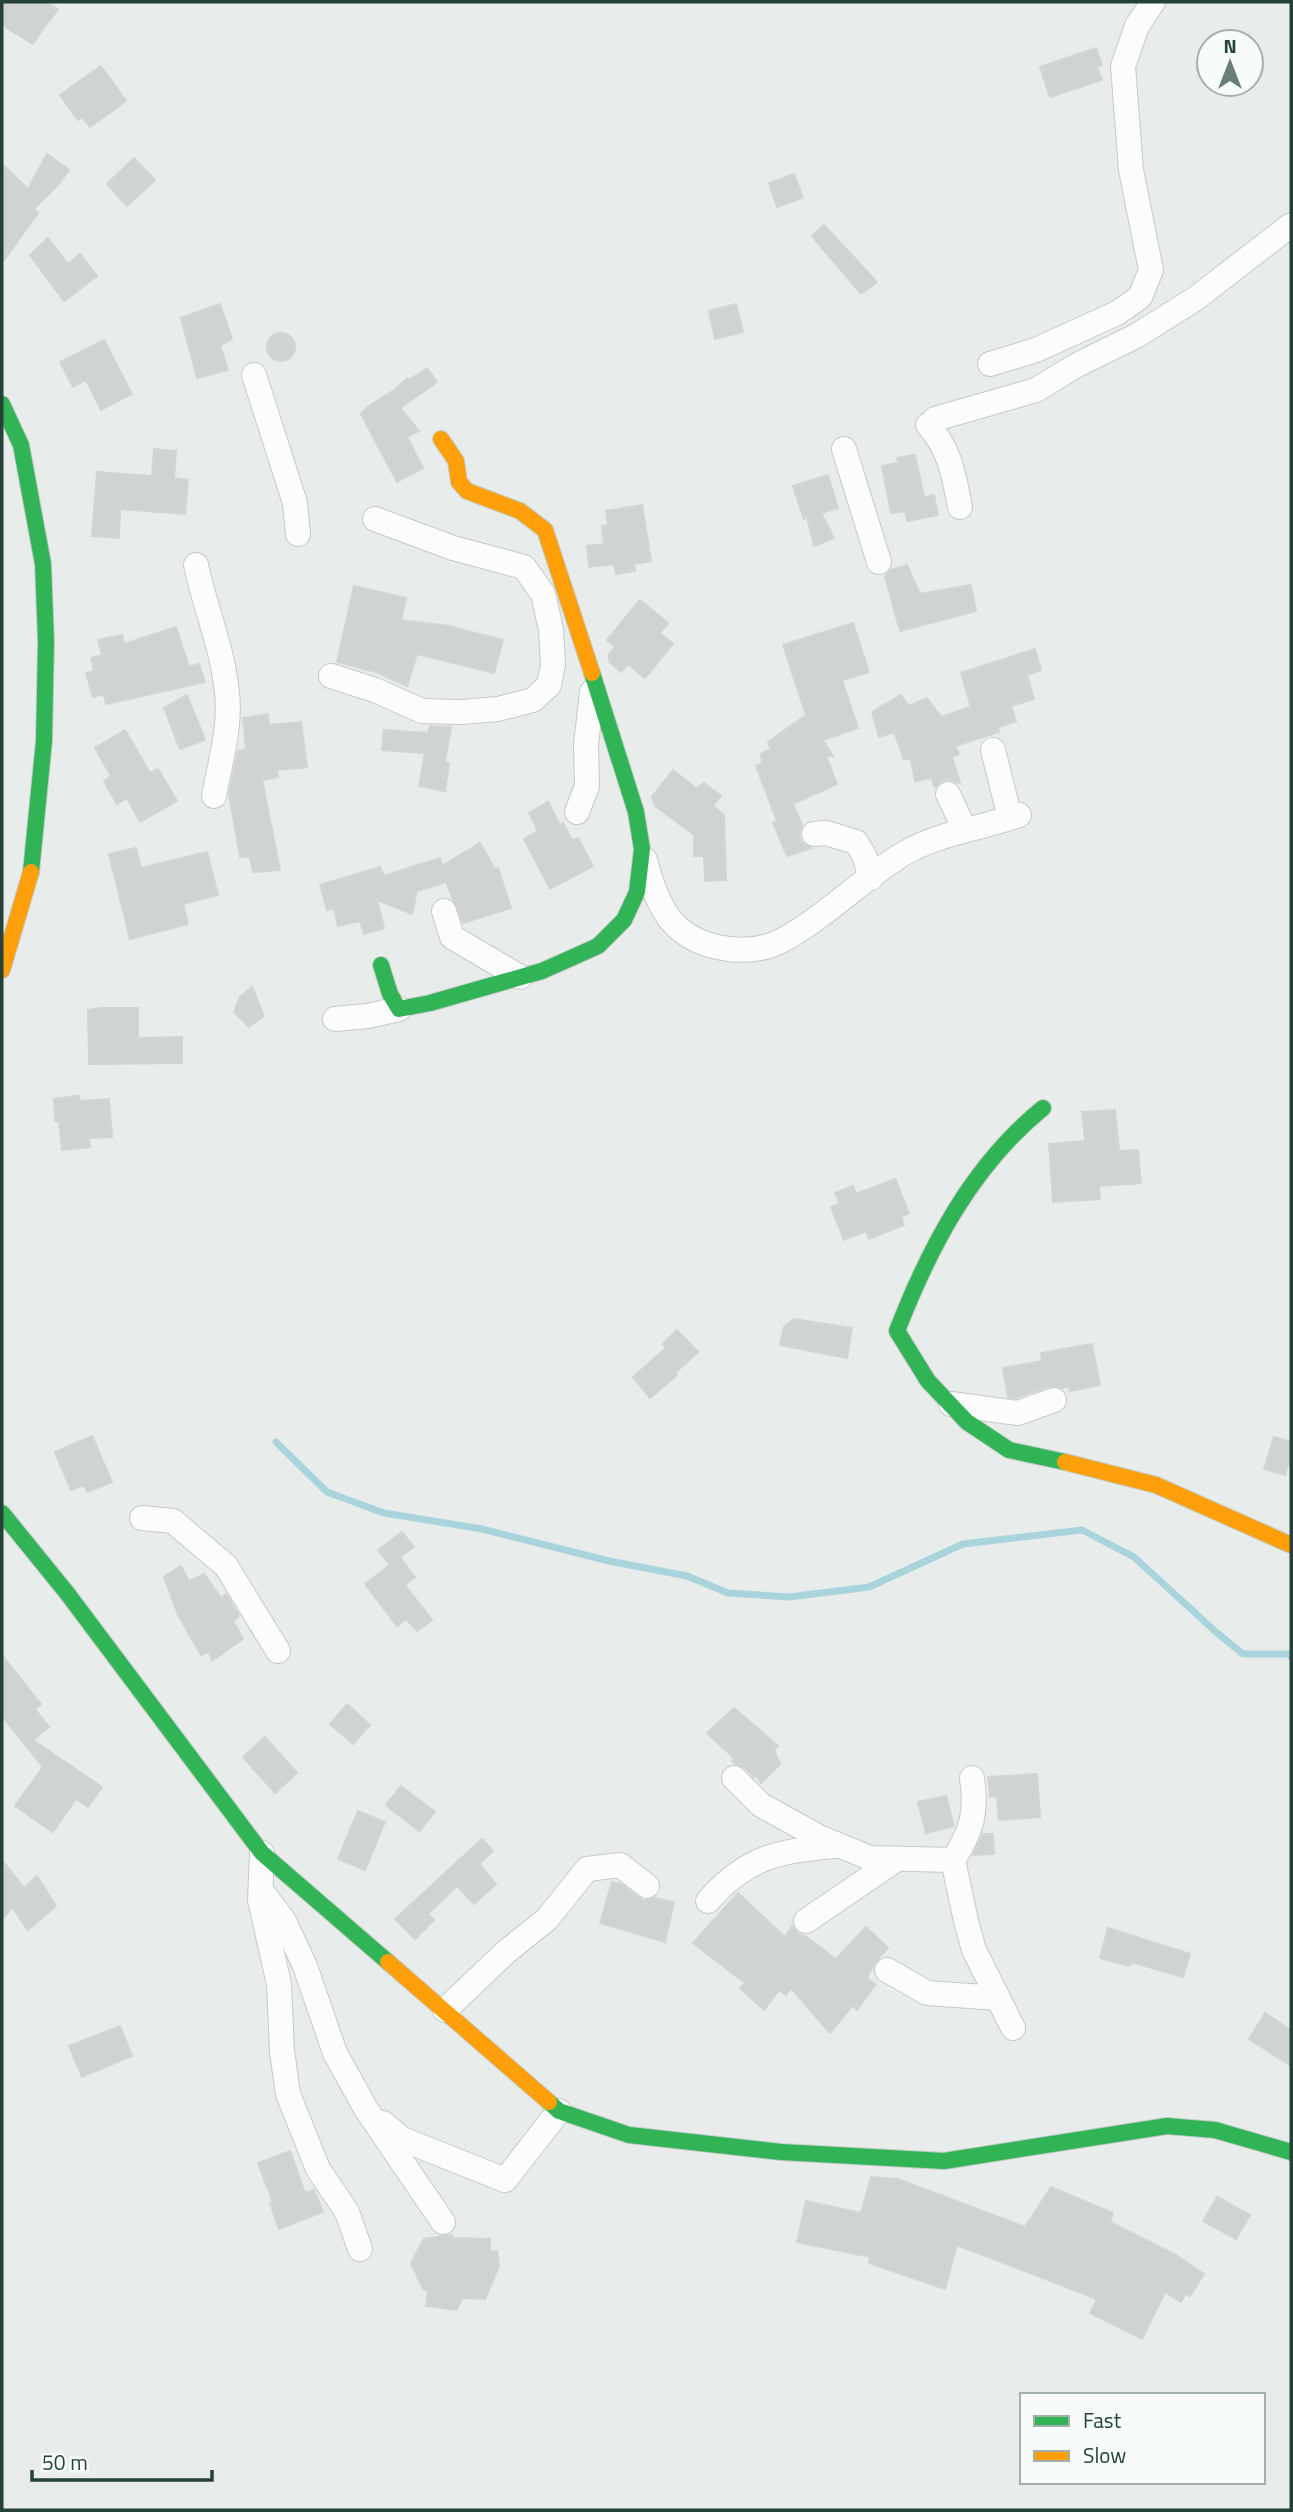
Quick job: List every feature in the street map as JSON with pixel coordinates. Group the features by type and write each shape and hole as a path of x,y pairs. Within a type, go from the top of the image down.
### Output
{"street":[{"path":"990,364 1036,350 1117,313 1140,297 1151,270 1132,170 1123,66 1137,26 1153,2"},
{"path":"960,507 953,468 932,422 1036,390 1077,365 1136,336 1195,299 1291,225"},
{"path":"254,375 295,503 298,534"},
{"path":"2,404 21,445 43,564 46,641 44,741 31,873 2,971"},
{"path":"441,439 456,461 459,482 467,491 520,511 545,530 636,812 651,882 664,911 681,933 709,946 747,951 779,942 904,854 946,835 996,824 1014,817 993,750"},
{"path":"844,449 879,562"},
{"path":"331,676 375,690 422,711 498,709 533,700 549,685 553,666 551,629 543,594 524,567 453,548 375,519"},
{"path":"196,565 228,695 226,730 214,796"},
{"path":"577,812 587,786 586,745 593,677"},
{"path":"948,794 965,830"},
{"path":"814,834 826,833 856,842 864,855 871,878"},
{"path":"335,1019 368,1016 429,1003 542,971 598,946 624,920 637,892 642,849"},
{"path":"444,911 452,937 497,961 520,977"},
{"path":"381,965 390,994 399,1009"},
{"path":"1043,1108 1008,1138 972,1181 919,1274 897,1331 928,1381 967,1422 1009,1450 1092,1467 1156,1485 1291,1545"},
{"path":"951,1404 1017,1413 1054,1400"},
{"path":"2,1513 67,1593 262,1853 559,2111 629,2135 781,2152 944,2161 1167,2126 1215,2130 1291,2152"},
{"path":"142,1518 173,1521 226,1566 278,1651"},
{"path":"734,1778 761,1805 820,1838 870,1858 953,1860"},
{"path":"972,1778 976,1803 963,1845 953,1860 965,1921 974,1950 1013,2028"},
{"path":"708,1901 726,1880 764,1857 806,1848 839,1846"},
{"path":"262,1853 260,1900 279,1984 282,2051 288,2094 318,2168 347,2212 360,2249"},
{"path":"806,1921 897,1859"},
{"path":"445,2010 506,1952 547,1919 587,1869 620,1865 647,1886"},
{"path":"261,1890 285,1921 305,1966 335,2053 366,2109 443,2222"},
{"path":"887,1970 927,1993 998,1998"},
{"path":"366,2109 402,2139 505,2180 559,2111"}],"building":[{"path":"2,2 47,2 58,10 33,44 2,25"},
{"path":"1096,48 1102,65 1097,67 1102,80 1050,97 1040,67"},
{"path":"101,66 126,101 90,127 82,117 78,120 60,95"},
{"path":"47,154 69,170 34,209 38,213 2,263 2,164 28,189"},
{"path":"134,158 155,180 127,206 107,184"},
{"path":"794,174 803,198 777,207 769,183"},
{"path":"824,225 877,282 861,294 812,236"},
{"path":"48,238 68,264 80,254 97,276 64,301 30,255"},
{"path":"220,304 232,339 220,345 228,370 197,378 181,318"},
{"path":"736,304 743,332 715,339 709,311"},
{"path":"281,333 291,337 295,347 291,357 281,361 271,357 267,347 271,337"},
{"path":"104,340 132,394 101,410 86,380 73,387 60,362"},
{"path":"427,368 437,382 400,408 419,431 407,437 423,468 397,482 361,414 408,378 409,380"},
{"path":"154,449 176,451 174,478 188,480 185,514 120,509 119,538 92,536 97,472 152,476"},
{"path":"915,455 924,497 934,495 938,515 907,521 905,511 891,513 882,466 898,463 897,458"},
{"path":"828,475 838,508 821,513 834,538 814,546 807,517 804,519 793,486"},
{"path":"642,505 651,561 634,564 635,571 616,574 614,564 589,567 587,546 604,544 602,526 608,525 606,511"},
{"path":"907,565 920,594 971,585 976,611 900,631 885,576 891,570"},
{"path":"354,586 406,598 401,620 448,626 503,640 494,673 417,654 407,686 376,672 337,662"},
{"path":"640,600 668,623 660,633 673,644 645,678 628,664 621,672 610,662 608,656 615,647 607,640"},
{"path":"853,623 869,672 842,680 858,728 823,740 833,756 826,756 837,784 793,804 802,825 799,835 801,842 811,848 787,856 773,823 777,821 756,766 762,764 761,754 771,749 768,742 806,715 783,645"},
{"path":"176,627 189,667 199,664 205,682 106,704 104,694 93,697 86,673 94,671 91,658 102,655 98,640 122,635 124,644"},
{"path":"1035,649 1041,670 1027,675 1034,699 1011,706 1016,721 998,727 999,732 955,746 959,754 952,757 960,783 949,779 941,781 935,787 931,778 915,781 911,759 904,759 894,732 879,737 872,712 901,695 909,706 927,698 941,717 971,707 961,673"},
{"path":"187,695 205,740 180,749 164,708"},
{"path":"268,714 269,725 301,722 307,767 277,770 278,777 262,780 280,870 253,872 250,857 240,857 229,794 238,751 246,749 243,718"},
{"path":"430,726 451,727 445,762 449,763 445,791 419,786 425,753 382,750 384,730 428,733"},
{"path":"125,730 150,773 158,769 177,801 140,822 127,798 117,804 104,781 111,776 95,748"},
{"path":"673,770 696,788 704,783 721,796 713,806 724,815 726,880 705,881 704,856 694,856 694,835 655,806 652,797"},
{"path":"548,802 560,825 563,823 572,840 578,838 593,866 550,889 524,839 538,831 529,813"},
{"path":"480,843 495,869 498,868 511,908 463,923 446,882 417,891 412,914 377,900 384,928 364,934 360,921 338,926 334,908 327,910 320,885 380,867 384,876 440,858 442,866"},
{"path":"136,848 141,868 207,852 218,895 183,904 188,924 130,939 109,854"},
{"path":"252,987 264,1016 249,1027 234,1012 240,997"},
{"path":"138,1008 138,1038 182,1037 182,1063 89,1064 88,1010"},
{"path":"79,1096 79,1101 109,1099 112,1137 89,1138 90,1147 62,1150 59,1121 55,1121 54,1099"},
{"path":"1115,1110 1119,1151 1138,1150 1141,1183 1099,1186 1100,1199 1053,1202 1049,1144 1085,1141 1082,1112"},
{"path":"895,1179 909,1213 901,1217 904,1225 869,1239 866,1231 844,1240 831,1207 840,1204 835,1193 853,1186 856,1194"},
{"path":"794,1319 852,1328 847,1358 780,1345 784,1327"},
{"path":"677,1330 698,1352 650,1398 633,1377 666,1348 663,1344"},
{"path":"1092,1344 1100,1385 1070,1391 1069,1386 1050,1386 1016,1398 1008,1397 1003,1368 1042,1361 1041,1353"},
{"path":"92,1436 112,1482 87,1492 84,1485 71,1490 55,1452"},
{"path":"1274,1437 1291,1442 1291,1465 1288,1464 1285,1475 1264,1469"},
{"path":"402,1532 414,1547 400,1557 415,1577 405,1585 432,1620 417,1631 406,1619 397,1626 365,1584 390,1565 378,1550"},
{"path":"181,1566 189,1581 204,1574 221,1598 226,1594 239,1616 233,1621 243,1639 212,1661 209,1652 201,1655 178,1615 164,1577"},
{"path":"2,1655 41,1704 35,1709 49,1727 33,1740 102,1787 88,1807 76,1799 53,1832 15,1806 43,1767 2,1716"},
{"path":"347,1704 370,1725 353,1744 330,1724"},
{"path":"734,1708 778,1746 774,1750 780,1764 761,1783 756,1775 754,1777 744,1767 735,1764 732,1761 734,1758 707,1733"},
{"path":"265,1737 297,1773 275,1793 243,1757"},
{"path":"1037,1774 1040,1817 999,1820 997,1796 990,1797 988,1777"},
{"path":"401,1786 435,1812 419,1831 386,1805"},
{"path":"946,1796 954,1826 926,1833 918,1802"},
{"path":"358,1811 385,1822 365,1870 338,1859"},
{"path":"983,1834 993,1834 994,1854 973,1855"},
{"path":"482,1839 493,1851 479,1864 496,1884 474,1904 457,1886 428,1914 434,1920 415,1939 395,1919"},
{"path":"2,1860 24,1888 37,1876 56,1906 28,1930 12,1907 2,1921"},
{"path":"612,1882 621,1884 644,1901 655,1898 674,1902 665,1942 600,1923"},
{"path":"738,1893 785,1937 792,1926 799,1934 836,1959 866,1927 888,1948 875,1962 867,1978 876,1984 857,2010 853,2005 830,2033 791,1988 786,1995 779,1990 764,2010 740,1988 745,1983 693,1943"},
{"path":"1108,1928 1190,1954 1183,1977 1131,1962 1130,1966 1100,1958"},
{"path":"1265,2013 1291,2030 1291,2066 1249,2039"},
{"path":"120,2026 132,2056 82,2077 69,2046"},
{"path":"290,2151 305,2193 314,2190 323,2212 279,2229 270,2203 273,2202 258,2163"},
{"path":"871,2177 898,2179 1025,2227 1051,2187 1113,2213 1110,2222 1176,2255 1204,2274 1190,2296 1186,2293 1181,2302 1165,2292 1142,2339 1090,2313 1097,2299 957,2245 945,2289 869,2263 870,2257 797,2242 806,2201 861,2213"},
{"path":"1217,2197 1250,2215 1236,2239 1203,2221"},
{"path":"452,2235 452,2238 490,2239 490,2252 497,2251 499,2266 485,2299 462,2298 457,2310 426,2306 428,2291 423,2289 411,2263 424,2239"}],"waterway":[{"path":"276,1442 327,1492 384,1513 482,1529 609,1561 687,1576 728,1593 789,1597 869,1587 963,1544 1082,1530 1134,1557 1243,1654 1289,1654 1291,1657"}],"traffic: fast":[{"path":"2,404 21,445 43,564 46,641 44,741 31,872"},
{"path":"381,965 390,994 399,1009 430,1003 542,971 598,946 624,920 637,892 642,849 636,812 592,673"},
{"path":"1043,1108 995,1155 956,1209 924,1268 897,1331 928,1381 967,1422 1009,1450 1065,1462"},
{"path":"2,1513 67,1593 262,1853 388,1962"},
{"path":"549,2102 559,2111 629,2135 781,2152 944,2161 1167,2126 1215,2130 1291,2152"}],"traffic: slow":[{"path":"441,439 456,461 459,482 467,491 520,511 545,530 592,673"},
{"path":"2,970 31,872"},
{"path":"1065,1462 1156,1485 1291,1545"},
{"path":"388,1962 549,2102"}]}
